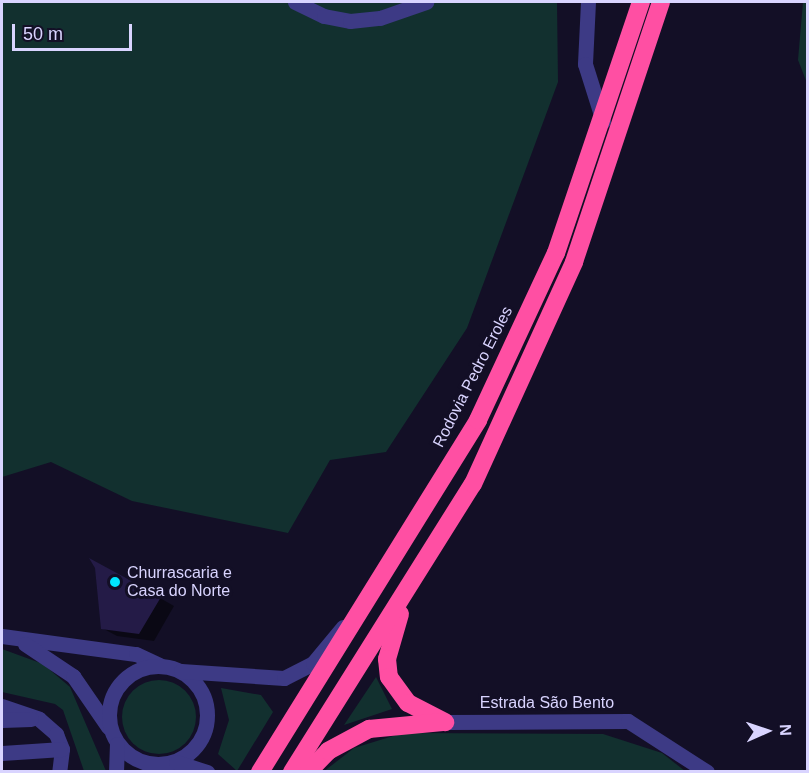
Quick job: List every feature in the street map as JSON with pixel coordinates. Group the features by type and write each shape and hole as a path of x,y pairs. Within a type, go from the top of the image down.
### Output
{"highway":[{"name":"Rodovia Pedro Eroles","path":"260,771 381,580 478,420 555,253 603,121 641,2"},
{"path":"291,771 405,596 473,484 574,262 661,2"},
{"path":"405,596 387,659 389,677 408,703 445,722"},
{"path":"308,771 338,744 369,729 445,722"}],"street":[{"path":"295,2 324,16 350,21 380,18 426,2"},
{"path":"588,2 585,64 603,121"},
{"path":"8,637 136,654 163,666 179,670 262,679 299,674 381,580"},
{"path":"8,637 73,676 110,729 117,744 116,771"},
{"path":"110,729 112,697 120,683 147,667 163,666"},
{"path":"179,670 202,693 207,724 195,747 180,767"},
{"path":"2,706 39,718 56,734 62,749 59,771"},
{"path":"2,720 39,718"},
{"name":"Estrada São Bento","path":"445,722 628,721 707,771"},
{"path":"117,744 143,763 204,770"},
{"path":"2,753 62,749"}],"green space":[{"path":"2,2 557,2 558,82 467,328 386,452 330,460 288,533 132,501 51,462 2,477"},
{"path":"803,2 807,2 807,83 798,60"},
{"path":"2,649 43,664 70,687 106,771 84,771 63,710 55,704 2,692"},
{"path":"376,677 392,709 344,725"},
{"path":"159,680 180,686 190,696 196,717 190,738 180,748 159,754 138,748 128,738 122,717 128,696 138,686"},
{"path":"221,688 261,695 273,712 237,771 218,754 229,720"},
{"path":"403,733 603,734 662,753 685,771 323,772 354,748"}],"building":[{"name":"Churrascaria e Casa do Norte","path":"89,558 161,597 139,634 101,629 95,568"}],"place":[{"name":"Churrascaria e Casa do Norte","path":"115,582"}]}
